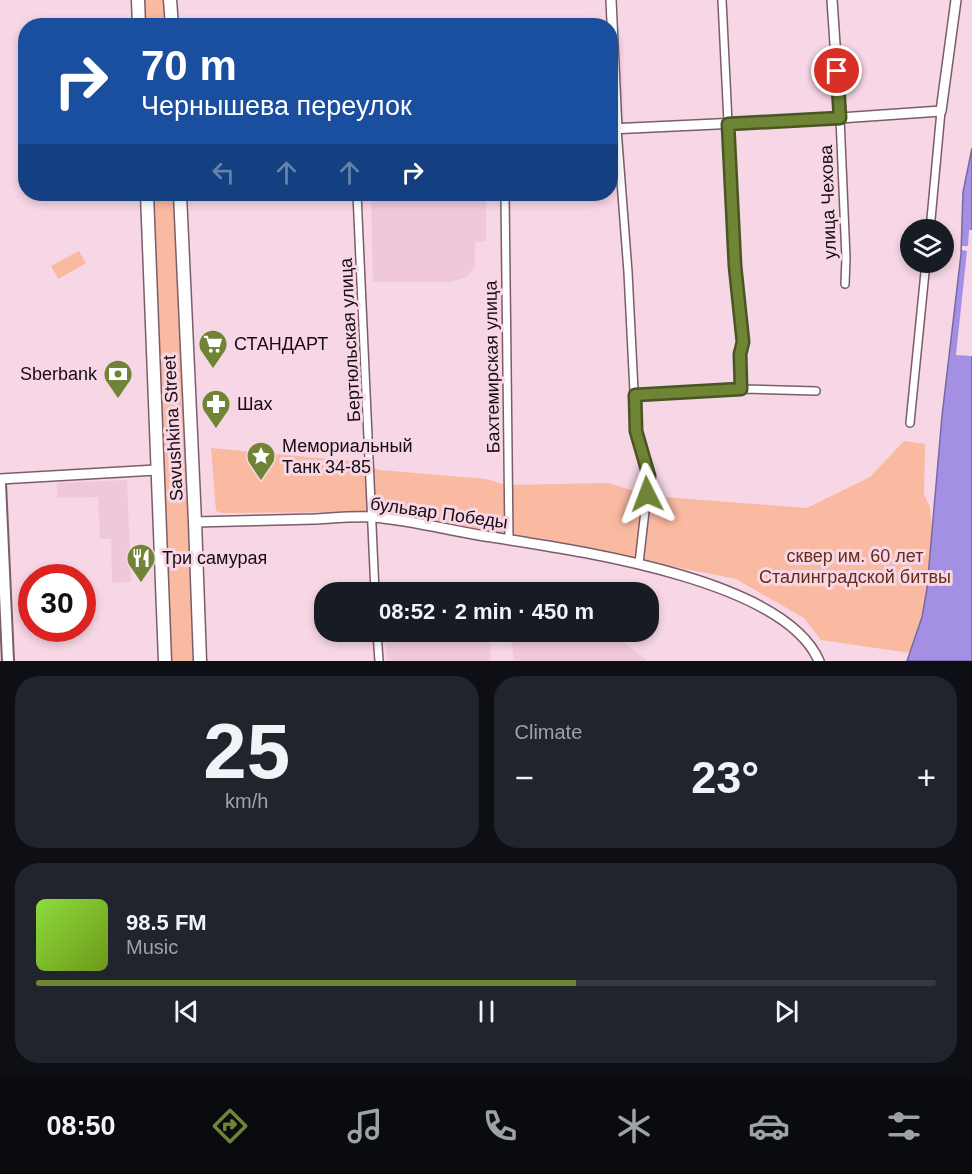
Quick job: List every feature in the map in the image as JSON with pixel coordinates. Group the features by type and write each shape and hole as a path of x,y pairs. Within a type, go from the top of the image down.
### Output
{"highway":[{"path":"138,0 139,18"},
{"path":"170,0 171,18"},
{"name":"Savushkina Street","path":"147,201 165,661"},
{"name":"Savushkina Street","path":"180,201 200,661"}],"main road":[{"path":"0,481 8,661"}],"street":[{"path":"611,0 611,18"},
{"path":"722,0 735,266 743,342 740,354 741,389"},
{"path":"832,0 840,118"},
{"path":"931,219 956,0"},
{"path":"618,129 942,111"},
{"name":"улица Чехова","path":"840,118 845,284"},
{"path":"618,180 636,431 649,476 639,563"},
{"name":"Бертюльская улица","path":"357,201 375,582"},
{"name":"Бахтемирская улица","path":"505,201 509,540"},
{"path":"910,423 925,273"},
{"path":"635,395 741,389 816,391"},
{"path":"0,481 156,470"},
{"name":"бульвар Победы","path":"195,522 372,517 639,563 734,593 769,610 798,631 815,651 819,661"},
{"path":"378,642 379,661"}],"shaded area":[{"path":"972,148 972,661 907,661 922,617 927,589 942,416 961,254 963,192"},
{"path":"371,201 486,201 486,241 475,242 475,265 467,277 451,282 373,282"},
{"path":"127,480 131,582 112,583 111,539 100,539 98,497 57,498 57,483"},
{"path":"385,642 490,642 491,661 387,661"},
{"path":"511,642 623,642 648,661 514,661"}],"green space":[{"path":"138,0 170,0 171,18 139,18"},
{"path":"147,201 180,201 200,661 165,661"},
{"path":"79,251 86,263 58,279 51,266"},
{"name":"сквер им. 60 лет Сталинградской битвы","path":"904,441 925,444 924,495 930,507 932,527 927,589 922,617 910,653 821,640 804,618 736,579 376,512 223,513 216,511 211,448 351,461 380,470 486,479 506,485 608,483 651,496 807,508 870,477"}],"pier":[{"path":"969,230 972,230 972,356 956,355 967,251 962,250 962,246 968,246"}],"place":[{"name":"СТАНДАРТ","path":"213,370"},
{"name":"Sberbank","path":"118,400"},
{"name":"Шах","path":"216,430"},
{"name":"Мемориальный Танк 34-85","path":"261,482"},
{"name":"Три самурая","path":"141,584"}],"route":[{"path":"647,494 649,476 636,431 635,395 741,389 740,354 743,342 735,266 728,124 840,118 837,71"}]}
